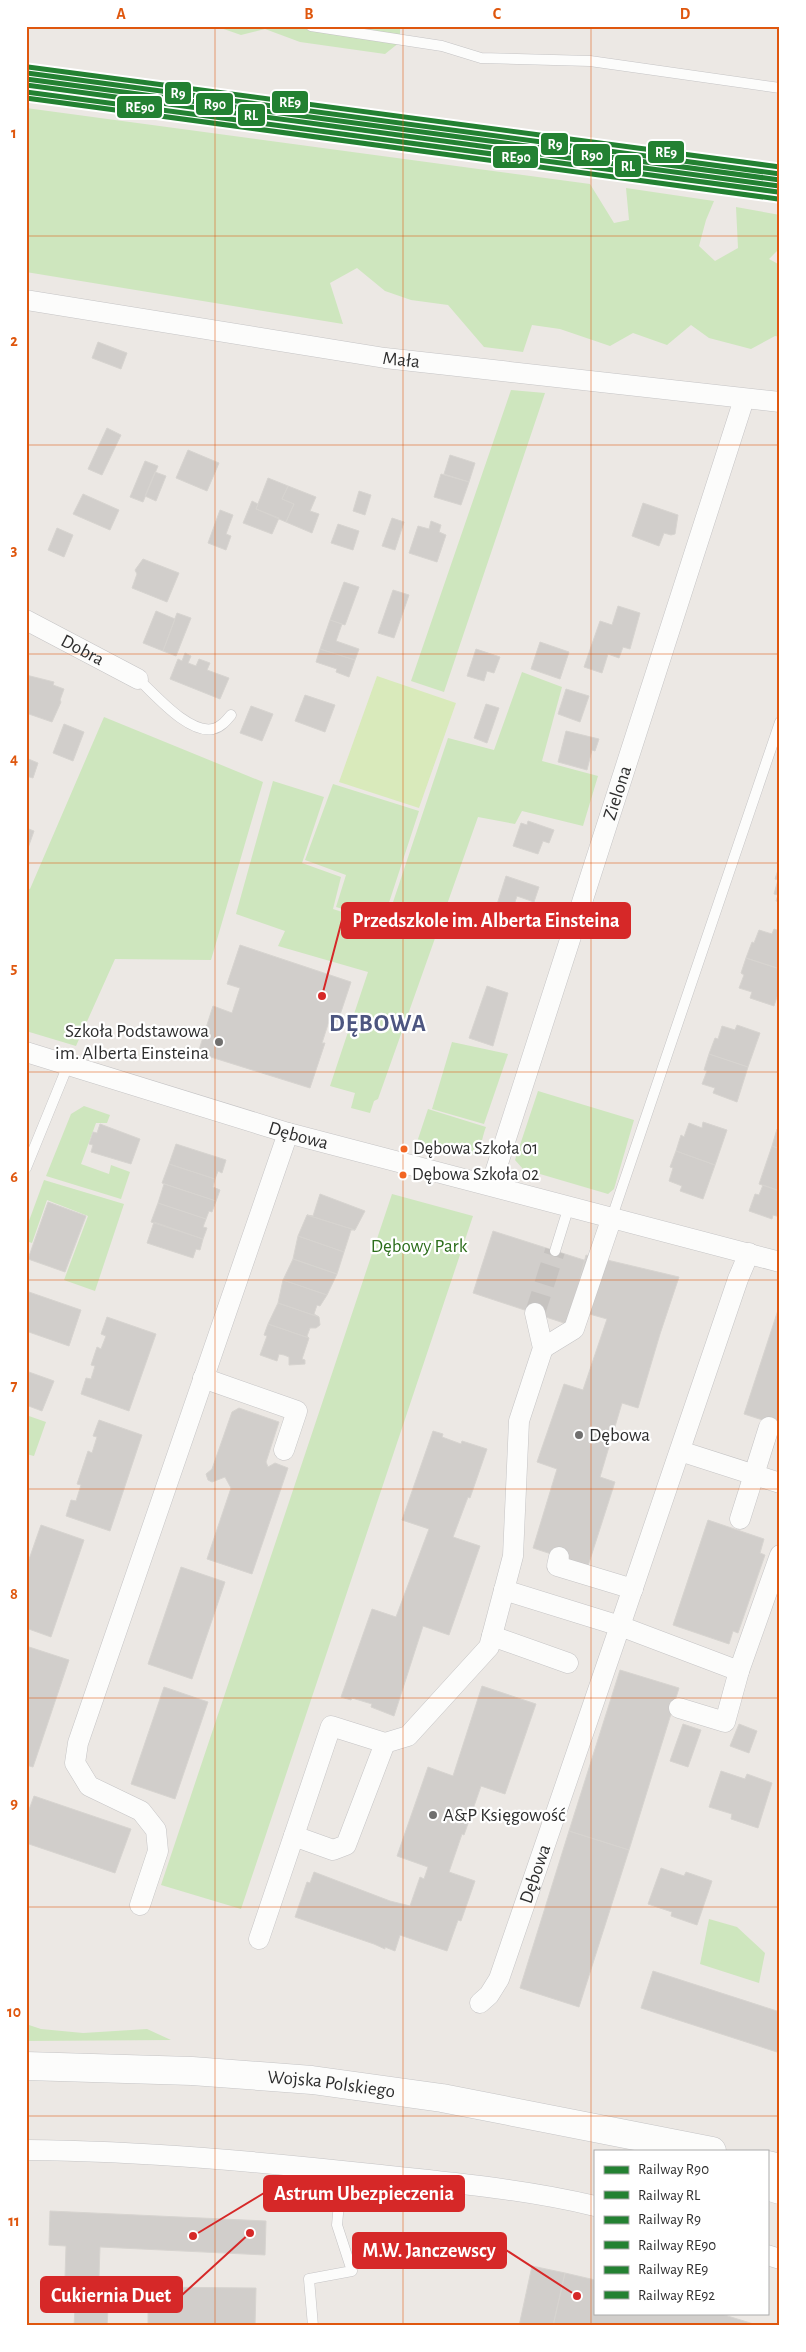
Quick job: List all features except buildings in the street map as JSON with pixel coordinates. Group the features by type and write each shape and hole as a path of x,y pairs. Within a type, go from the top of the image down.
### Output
{"main road":[{"name":"Wojska Polskiego","path":"26,2066 182,2070 312,2080 442,2098 549,2117 632,2137 706,2150"},
{"name":"Wojska Polskiego","path":"632,2137 664,2150"},
{"path":"768,2186 780,2190"}],"street":[{"name":"Mała","path":"26,300 385,358 780,402"},
{"name":"Zielona","path":"491,1185 744,399"},
{"name":"Dobra","path":"26,620 138,679"},
{"name":"Dębowa","path":"26,1052 288,1133 780,1262"},
{"path":"140,1905 158,1851 156,1830 141,1811 89,1786 76,1763 78,1743 288,1133"},
{"path":"543,1348 574,1329 612,1217"},
{"name":"Dębowa","path":"477,2007 495,1987 499,1979 738,1279 749,1253"},
{"path":"259,1939 330,1726 384,1743 408,1736 489,1647 513,1556 519,1421 543,1348 535,1313"},
{"path":"203,1378 297,1411 284,1450"},
{"path":"740,1519 769,1427"},
{"path":"680,1451 780,1484"},
{"path":"679,1708 725,1722 739,1671 780,1555"},
{"path":"559,1557 556,1566 633,1588"},
{"path":"504,1590 620,1626 739,1671"},
{"path":"492,1636 568,1663"},
{"path":"294,1836 333,1850 346,1845 384,1743"},
{"path":"26,2150 188,2155 342,2170 551,2196 594,2206"},
{"path":"768,2255 780,2259"}],"lane":[{"path":"311,26 442,46 481,58 590,61 780,88"},
{"path":"138,679 182,720 198,728 213,729 223,724 231,715"},
{"path":"612,1217 780,722"},
{"path":"26,1168 68,1065"},
{"path":"555,1251 569,1206"},
{"path":"313,2326 309,2279 352,2271 337,2225 342,2170"}],"green space":[{"path":"215,26 400,26 400,42 385,54 300,42 265,29 241,35"},
{"path":"26,108 590,184 614,223 629,220 626,188 714,201 706,220 699,246 715,261 738,248 736,207 780,215 780,248 769,259 780,265 780,337 775,336 751,349 709,338 691,325 667,345 633,333 610,346 560,329 532,325 523,352 484,347 448,305 411,300 385,291 357,268 330,283 343,324 26,272"},
{"path":"511,390 545,393 444,692 411,681"},
{"path":"522,672 562,687 542,761 598,776 583,826 522,811 515,824 478,817 378,1099 374,1101 370,1113 351,1108 355,1093 330,1086 368,972 278,946 285,931 236,914 273,781 324,797 302,863 341,877 333,909 385,926 448,738 494,750"},
{"path":"377,676 456,703 419,808 339,782"},
{"path":"104,717 263,782 211,960 115,959 76,1046 26,1031 26,888 30,889"},
{"path":"333,784 419,811 383,921 336,907 346,875 305,860"},
{"path":"452,1042 508,1054 484,1124 432,1109"},
{"path":"538,1091 634,1120 614,1189 608,1194 523,1169 515,1160"},
{"path":"84,1106 110,1115 107,1123 96,1123 81,1164 109,1174 111,1165 130,1172 121,1199 46,1176 71,1114"},
{"path":"428,1109 486,1127 478,1150 473,1154 458,1155 417,1142"},
{"path":"44,1180 124,1204 95,1291 64,1280 88,1216 47,1200 32,1243 26,1241 26,1229"},
{"name":"Dębowy Park","path":"392,1194 473,1216 241,1909 161,1885"},
{"path":"26,1415 46,1422 34,1456 26,1454"},
{"path":"709,1919 737,1927 765,1953 759,1983 700,1964"},
{"path":"26,2024 41,2029 83,2033 147,2029 171,2040 26,2041"}],"tunnel":[{"path":"535,1313 555,1251"}],"rail line":[{"name":"RE9","path":"28,67 780,167"},
{"name":"R9","path":"27,73 780,174"},
{"name":"R90","path":"26,79 780,180"},
{"name":"RL","path":"26,85 779,186"},
{"name":"RE90","path":"26,92 778,192"},
{"name":"RE92","path":"26,98 778,199"}],"place":[{"name":"Przedszkole im. Alberta Einsteina","path":"322,996"},
{"name":"Szkoła Podstawowa im. Alberta Einsteina","path":"219,1042"},
{"name":"Dębowa Szkoła 01","path":"404,1149"},
{"name":"Dębowa Szkoła 02","path":"403,1175"},
{"name":"Dębowa","path":"579,1435"},
{"name":"A&P Księgowość","path":"433,1815"},
{"name":"Cukiernia Duet","path":"250,2233"},
{"name":"Astrum Ubezpieczenia","path":"193,2236"},
{"name":"M.W. Janczewscy","path":"577,2296"}],"district":[{"name":"DĘBOWA","path":"378,1024"}]}
